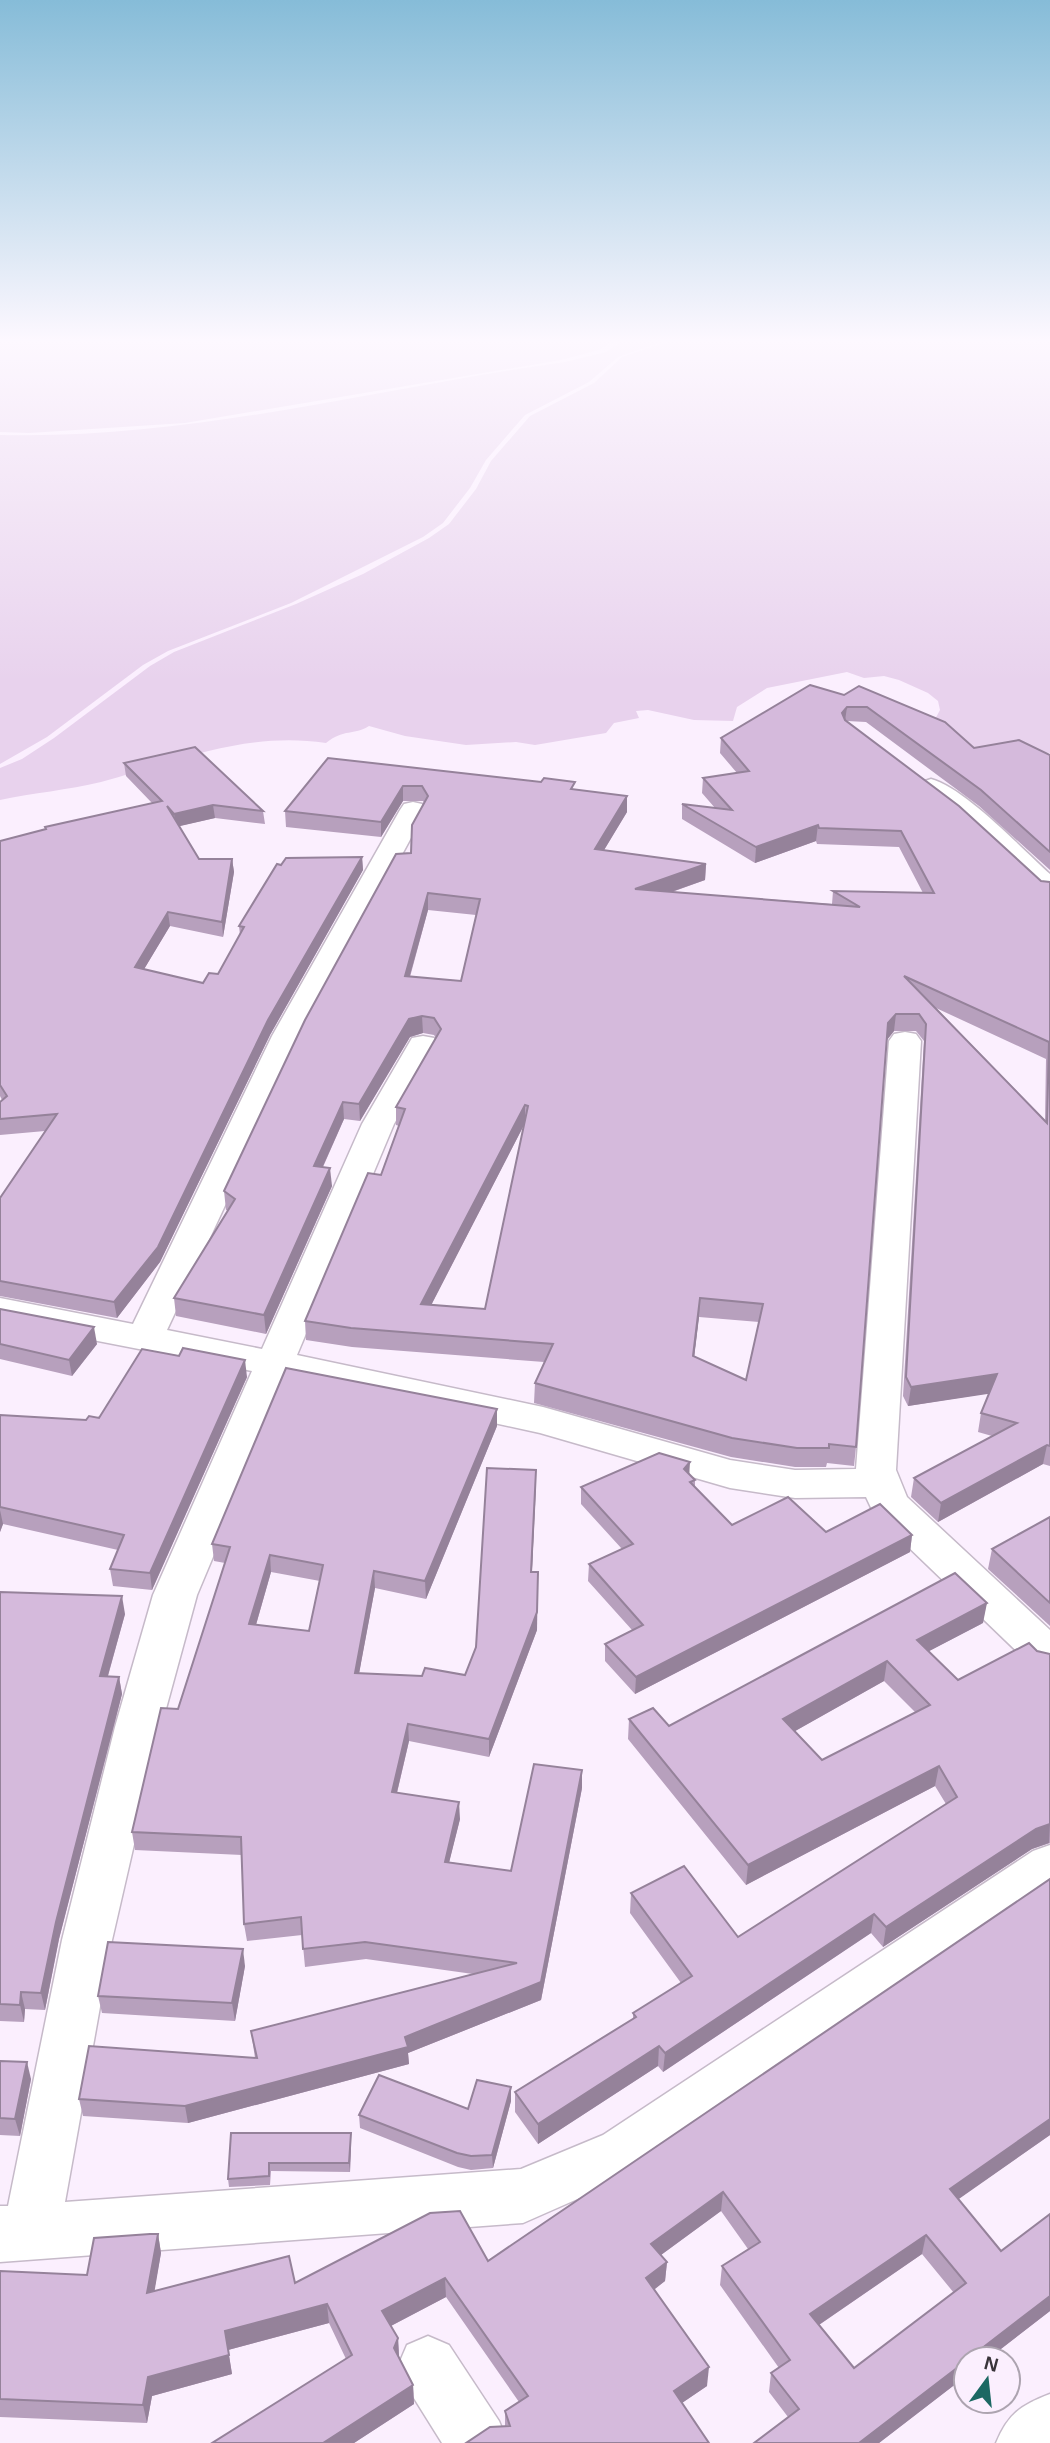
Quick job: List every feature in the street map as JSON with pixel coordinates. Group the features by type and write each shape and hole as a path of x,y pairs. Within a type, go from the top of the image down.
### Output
{"street":[{"path":"914,774 968,814 1050,890"},
{"path":"145,1338 288,1036 413,810"},
{"path":"905,1041 876,1470 889,1504 1050,1656"},
{"path":"424,1045 378,1124 175,1595 138,1727 15,2233 523,2196 622,2153 1050,1866"},
{"path":"0,1310 276,1363 543,1420 730,1474 795,1483 881,1483"},
{"path":"428,2366 477,2443"},
{"path":"1027,2443 1050,2424"}],"shaded area":[{"path":"0,454 491,454 443,523 423,537 291,603 168,651 143,665 47,737 0,764"},
{"path":"497,454 1050,454 1050,753 949,746 932,725 940,710 938,701 928,693 884,676 864,678 847,672 767,688 737,707 733,721 694,720 648,710 636,711 639,718 614,723 606,733 535,745 516,742 466,745 405,736 369,726 338,735 326,743 296,740 240,745 184,757 101,782 0,800 0,768 22,759 54,738 150,666 174,652 296,604 363,574 429,538 449,524 476,489"}],"building":[{"path":"810,685 844,695 859,686 945,722 974,748 1019,740 1050,755 1050,852 981,790 867,707 847,707 842,713 845,720 959,806 1041,881 1050,882 1050,1446 1047,1445 941,1503 914,1478 1017,1423 981,1413 997,1374 911,1387 906,1377 926,1024 919,1014 896,1014 888,1023 856,1447 829,1444 829,1448 797,1448 732,1438 535,1383 553,1344 351,1328 305,1321 368,1173 381,1175 405,1109 396,1107 441,1029 434,1018 422,1016 409,1019 359,1104 343,1102 314,1166 330,1168 264,1315 174,1298 235,1199 224,1191 305,1020 396,854 411,853 412,825 428,796 422,786 403,786 381,822 285,811 328,758 541,782 544,778 575,782 571,789 627,796 595,849 706,864 635,889 860,907 833,891 934,893 901,831 819,828 818,825 756,847 682,804 732,810 703,778 749,771 721,738","holes":["428,893 480,899 461,981 405,976","904,976 1049,1042 1047,1123","525,1105 528,1106 485,1309 421,1304","700,1298 763,1304 746,1380 693,1356"]},
{"path":"195,747 263,811 213,805 174,814 167,806 199,859 232,859 222,922 168,912 135,967 203,983 209,973 218,974 244,927 239,926 277,864 281,865 286,858 362,857 268,1020 158,1247 114,1302 0,1281 0,1198 57,1114 0,1119 0,1102 7,1096 0,1085 0,841 46,829 45,827 162,801 124,763"},
{"path":"0,1309 94,1327 69,1360 0,1344"},
{"path":"183,1348 245,1360 150,1573 110,1569 124,1535 0,1507 0,1415 86,1420 89,1416 99,1418 142,1349 179,1356"},
{"path":"286,1368 497,1409 425,1581 374,1571 355,1673 422,1676 425,1668 465,1675 476,1647 487,1468 536,1470 531,1572 538,1572 537,1612 489,1739 408,1724 392,1792 459,1802 445,1862 511,1871 534,1764 582,1770 541,1982 405,2037 408,2047 185,2106 79,2099 89,2046 257,2058 251,2031 517,1963 365,1942 303,1949 301,1917 244,1924 241,1837 132,1832 161,1708 178,1709 230,1547 212,1544","holes":["270,1555 323,1565 309,1631 249,1624"]},
{"path":"659,1453 690,1462 684,1469 695,1480 690,1482 732,1525 788,1497 826,1532 880,1504 912,1535 636,1677 605,1644 643,1625 589,1564 633,1544 581,1487"},
{"path":"1050,1517 1050,1603 992,1549"},
{"path":"955,1573 987,1603 917,1640 958,1680 1029,1643 1037,1651 1050,1654 1050,1824 1036,1829 886,1927 874,1914 665,2053 659,2046 538,2124 515,2092 636,2017 633,2013 692,1976 631,1893 684,1866 738,1937 957,1797 939,1766 748,1865 629,1719 653,1708 669,1726","holes":["887,1661 930,1705 822,1760 783,1719"]},
{"path":"0,1592 122,1596 100,1676 119,1677 56,1922 41,1993 21,1992 20,2005 0,2004"},
{"path":"1050,1879 1050,2119 950,2189 1001,2251 1050,2214 1050,2296 986,2345 952,2345 952,2372 859,2443 754,2443 799,2409 771,2373 790,2360 722,2266 760,2242 723,2192 651,2244 667,2262 646,2278 709,2367 674,2391 709,2443 466,2443 490,2427 510,2426 505,2411 528,2396 445,2278 382,2311 398,2338 394,2348 413,2385 323,2443 212,2443 352,2355 327,2304 225,2331 229,2355 148,2377 143,2405 0,2399 0,2271 87,2275 94,2238 158,2234 147,2293 289,2256 295,2283 430,2213 460,2211 488,2261","holes":["926,2235 966,2283 854,2368 810,2314"]},
{"path":"108,1942 243,1949 232,2003 98,1996"},
{"path":"0,2061 27,2062 15,2119 0,2118"},
{"path":"379,2075 468,2109 477,2080 511,2087 492,2155 471,2156 457,2153 359,2115"},
{"path":"231,2133 351,2133 349,2163 269,2163 269,2176 228,2179"}]}
